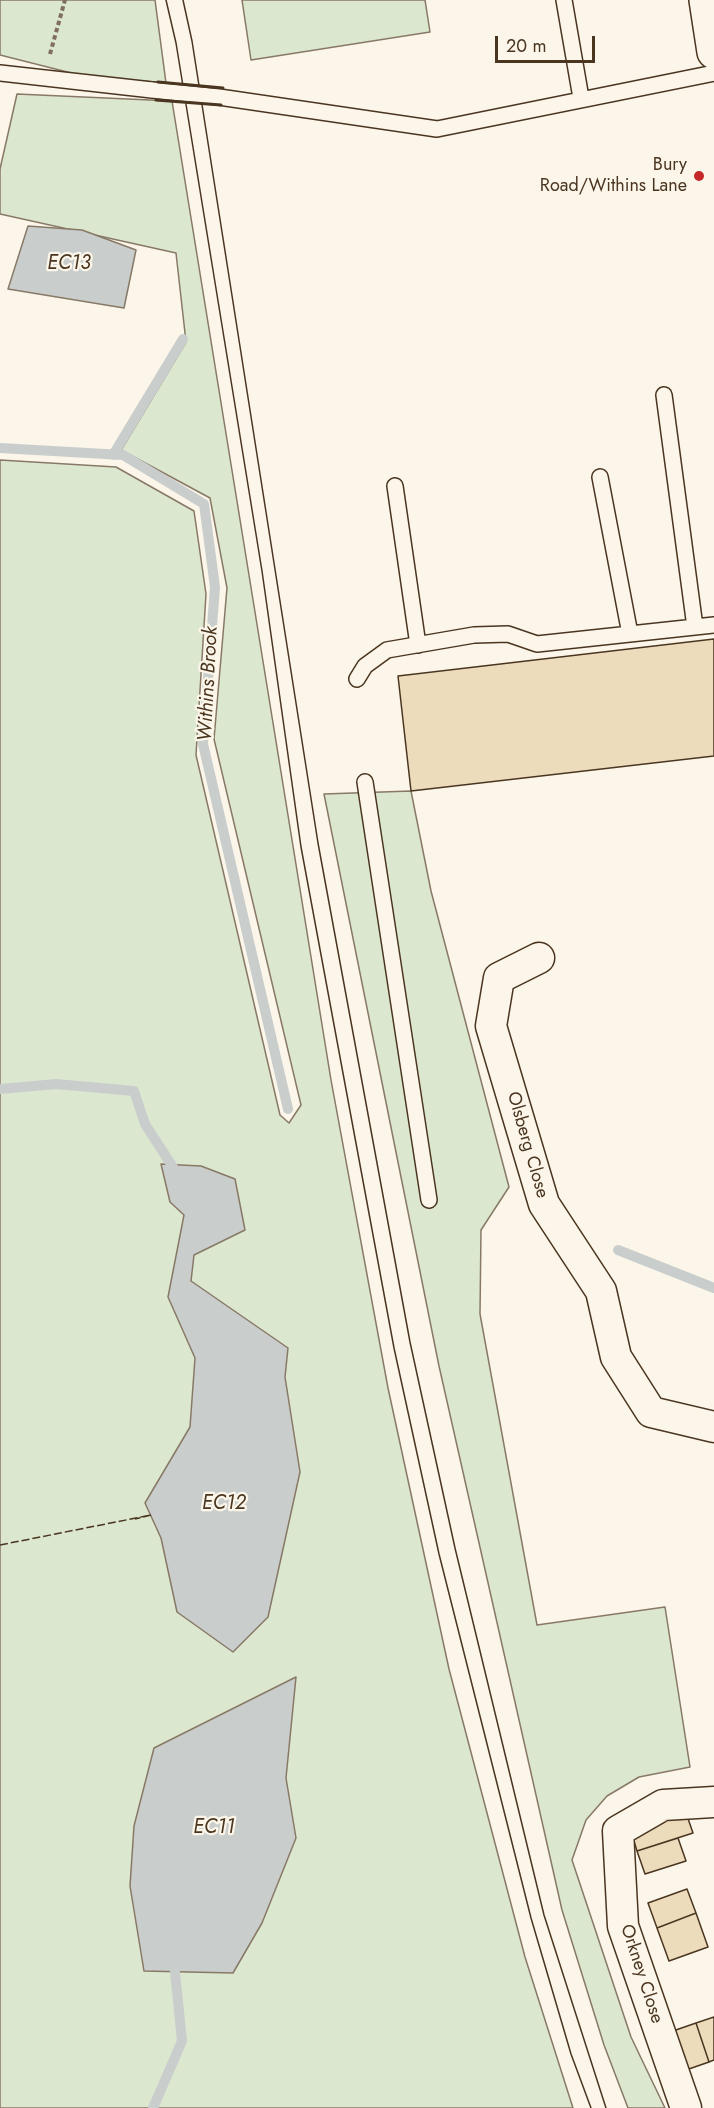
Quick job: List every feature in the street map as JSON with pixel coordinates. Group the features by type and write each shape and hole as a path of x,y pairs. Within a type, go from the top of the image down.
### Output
{"street":[{"path":"706,0 714,52"},
{"name":"Olsberg Close","path":"539,958 499,978 491,1026 543,1204 601,1291 616,1357 651,1412 714,1427"},
{"name":"Orkney Close","path":"686,2108 623,1926 618,1831 663,1805 714,1802"}],"lane":[{"path":"564,0 581,98"},
{"path":"0,73 219,97 437,129 581,98 714,73"},
{"path":"664,395 695,627"},
{"path":"600,477 630,634"},
{"path":"395,486 418,645"},
{"path":"357,679 365,666 387,650 474,635 508,634 537,644 714,625"},
{"path":"365,782 429,1200"}],"path":[{"path":"48,61 65,0"}],"green space":[{"path":"0,0 155,0 166,83 83,76 0,55"},
{"path":"242,0 425,0 430,32 251,60"},
{"path":"17,94 172,101 331,1080 388,1388 449,1669 525,1957 573,2108 0,2108 0,460 116,467 194,511 206,594 196,755 280,1115 289,1123 301,1105 214,739 227,588 210,498 121,450 186,342 176,253 0,214 0,169"},
{"path":"411,791 431,891 509,1187 481,1230 480,1314 537,1625 665,1607 690,1767 639,1777 607,1796 586,1820 572,1860 631,2037 665,2108 628,2108 604,2045 562,1910 439,1366 324,794"}],"water":[{"name":"EC13","path":"28,226 82,230 136,250 124,308 8,289"},
{"name":"EC12","path":"161,1164 201,1166 235,1179 245,1230 194,1255 191,1281 288,1348 285,1377 300,1472 268,1617 233,1652 177,1612 161,1538 145,1503 190,1427 195,1358 168,1297 184,1215 170,1202"},
{"name":"EC11","path":"296,1677 286,1778 296,1838 262,1923 233,1973 144,1971 130,1886 134,1826 154,1748"}],"building":[{"path":"714,639 714,756 411,791 398,676"},
{"path":"685,1810 693,1833 637,1851 630,1828"},
{"path":"678,1838 686,1861 645,1874 637,1851"},
{"path":"687,1889 696,1913 657,1928 648,1903"},
{"path":"696,1913 708,1947 669,1961 657,1928"},
{"path":"714,2017 714,2060 709,2062 696,2023"},
{"path":"696,2023 709,2062 686,2070 673,2031"}],"waterway":[{"path":"113,455 183,339"},
{"name":"Withins Brook","path":"0,448 123,455 204,504 215,587 203,744 288,1109"},
{"path":"0,1089 56,1084 134,1091 145,1124 178,1175"},
{"path":"618,1250 714,1288"},
{"path":"153,2108 182,2041 175,1972"}],"tram line":[{"path":"166,0 176,43 262,571 301,847 394,1348 439,1554 531,1918 571,2054 591,2108"},
{"path":"183,0 192,41 318,843 410,1342 455,1548 544,1915 606,2108"}],"fence":[{"path":"0,1545 151,1515 135,1519"}],"wall":[{"path":"158,82 223,88"},
{"path":"156,100 221,105"}],"place":[{"name":"Bury Road/Withins Lane","path":"699,176"}]}
